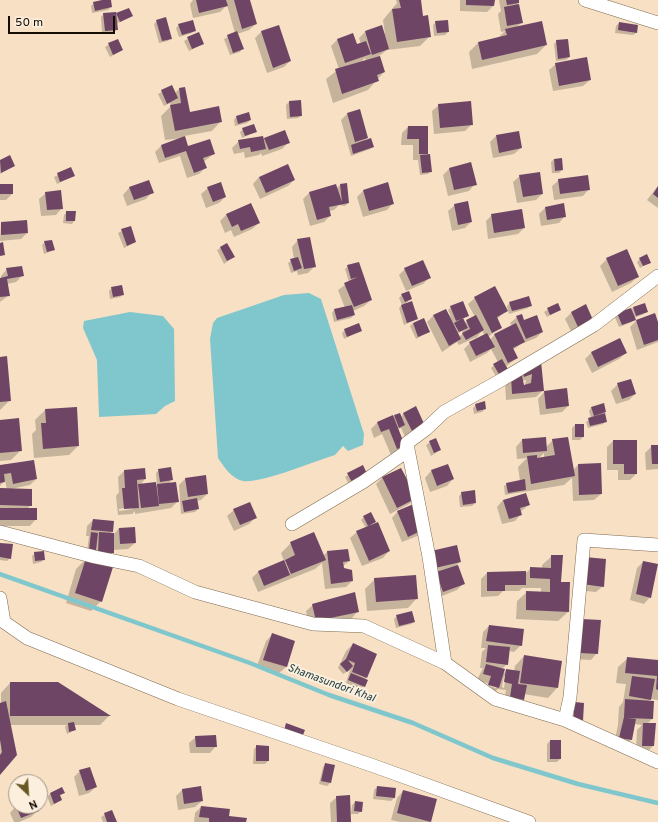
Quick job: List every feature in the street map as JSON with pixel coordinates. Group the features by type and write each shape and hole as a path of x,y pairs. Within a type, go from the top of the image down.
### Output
{"street":[{"path":"585,0 658,23"},
{"path":"292,524 363,482 394,461 406,452 407,443 426,429 444,412 594,325 658,276"},
{"path":"407,443 429,557 445,663"},
{"path":"0,532 94,557 138,566 195,592 313,624 364,626 445,663 495,699 565,720 658,762"},
{"path":"565,720 570,697 584,540 658,545"},
{"path":"0,598 4,622 27,638 178,699 374,766 529,822"}],"water":[{"path":"309,293 321,299 364,434 363,445 348,451 343,446 335,455 274,476 251,481 239,480 229,472 218,458 210,339 213,323 217,318 284,295"},
{"path":"130,312 163,316 174,329 175,401 165,406 156,414 99,417 97,360 83,328 84,321"}],"building":[{"path":"111,0 112,7 95,11 93,2"},
{"path":"196,0 226,0 228,6 199,13"},
{"path":"234,0 250,0 257,24 242,29"},
{"path":"399,0 421,0 423,16 428,15 431,37 397,42 392,9 401,8"},
{"path":"466,0 495,0 494,6 466,5"},
{"path":"506,0 519,0 519,3 507,5"},
{"path":"519,4 523,23 507,26 504,7"},
{"path":"129,8 133,16 120,22 116,13"},
{"path":"116,12 118,30 105,31 103,13"},
{"path":"166,17 172,39 162,41 156,20"},
{"path":"193,20 196,31 182,35 178,24"},
{"path":"448,20 449,32 437,33 435,21"},
{"path":"542,21 547,45 482,60 478,42 507,35 505,29"},
{"path":"619,22 638,25 637,33 618,30"},
{"path":"279,25 291,61 273,68 261,31"},
{"path":"382,25 389,49 372,55 365,31"},
{"path":"237,31 244,49 233,53 227,35"},
{"path":"199,32 204,44 192,49 187,37"},
{"path":"353,33 357,44 366,41 371,54 345,63 337,39"},
{"path":"118,39 123,50 113,55 108,43"},
{"path":"568,39 570,57 558,59 556,40"},
{"path":"380,56 385,72 377,75 379,81 342,94 335,69"},
{"path":"587,57 591,80 559,86 555,63"},
{"path":"172,85 178,98 167,104 161,90"},
{"path":"185,87 190,112 219,106 222,122 175,131 170,105 181,103 179,88"},
{"path":"301,100 302,116 290,117 289,101"},
{"path":"471,101 473,125 440,128 438,104"},
{"path":"360,109 368,138 355,142 347,113"},
{"path":"249,112 251,120 238,124 236,116"},
{"path":"254,124 257,132 245,136 242,128"},
{"path":"408,126 428,126 428,154 419,154 419,139 407,139"},
{"path":"285,130 290,143 269,150 264,138"},
{"path":"519,131 522,148 499,153 496,135"},
{"path":"185,136 188,146 210,139 215,154 203,158 207,168 194,173 186,151 165,158 161,145"},
{"path":"263,136 266,149 251,152 250,147 240,149 238,140"},
{"path":"371,138 374,147 353,154 351,145"},
{"path":"430,154 432,172 422,173 420,155"},
{"path":"10,155 15,166 1,173 0,160"},
{"path":"562,158 563,170 555,171 554,159"},
{"path":"471,162 477,185 454,190 449,168"},
{"path":"288,164 295,180 266,193 259,177"},
{"path":"71,167 75,176 60,182 57,173"},
{"path":"540,172 543,194 523,197 519,175"},
{"path":"588,175 590,190 560,194 558,179"},
{"path":"149,180 154,193 134,200 129,187"},
{"path":"221,182 226,197 213,202 207,187"},
{"path":"388,182 394,204 369,211 363,190"},
{"path":"347,183 349,203 329,207 331,216 317,220 309,192 336,184 342,202 340,184"},
{"path":"0,184 13,184 13,194 0,194"},
{"path":"658,186 658,198 653,194"},
{"path":"61,190 63,209 47,210 45,192"},
{"path":"468,201 472,222 458,225 454,204"},
{"path":"251,203 260,223 241,231 238,224 232,227 226,214"},
{"path":"564,203 566,217 547,220 545,207"},
{"path":"522,209 525,228 494,233 491,214"},
{"path":"66,211 76,211 75,221 66,221"},
{"path":"27,220 28,233 1,235 1,222"},
{"path":"131,226 136,242 127,246 121,229"},
{"path":"310,237 316,267 304,269 297,239"},
{"path":"52,240 55,250 47,252 44,241"},
{"path":"3,242 5,255 0,256 0,243"},
{"path":"227,243 235,257 227,261 220,247"},
{"path":"627,249 639,277 618,286 606,258"},
{"path":"647,254 651,263 643,266 639,258"},
{"path":"298,257 302,268 294,271 290,259"},
{"path":"423,260 431,278 412,286 404,268"},
{"path":"359,262 372,300 354,307 344,283 358,277 351,279 347,265"},
{"path":"22,266 24,276 7,279 10,296 0,297 0,278 8,276 6,268"},
{"path":"122,285 124,295 113,297 111,287"},
{"path":"495,286 508,311 497,317 502,328 492,333 474,297"},
{"path":"409,291 412,299 405,302 401,294"},
{"path":"529,296 532,306 512,311 509,302"},
{"path":"412,301 418,319 407,323 401,305"},
{"path":"463,301 469,316 456,321 450,306"},
{"path":"558,303 561,310 550,315 547,308"},
{"path":"645,303 648,312 636,316 633,307"},
{"path":"586,304 593,320 578,327 571,312"},
{"path":"352,305 355,315 337,320 334,309"},
{"path":"631,308 636,320 622,325 617,313"},
{"path":"446,309 461,339 449,346 433,315"},
{"path":"655,313 658,322 658,340 644,345 636,320"},
{"path":"522,314 524,320 537,315 543,332 526,339 516,316"},
{"path":"476,315 484,330 466,340 462,333 470,329 466,320"},
{"path":"424,318 430,332 418,337 413,323"},
{"path":"463,318 468,328 459,332 454,323"},
{"path":"359,323 362,331 347,337 344,329"},
{"path":"516,323 525,342 513,348 518,358 508,363 494,334"},
{"path":"487,333 495,347 476,356 469,342"},
{"path":"620,338 627,353 598,367 591,352"},
{"path":"7,356 11,401 0,402 0,357"},
{"path":"502,359 509,371 500,376 493,364"},
{"path":"541,361 544,391 512,394 511,376 521,371 524,385 531,383 532,374 524,377 521,368"},
{"path":"631,379 636,394 622,399 617,383"},
{"path":"567,388 569,406 546,409 544,391"},
{"path":"485,401 486,409 477,411 475,404"},
{"path":"604,403 606,412 594,416 591,407"},
{"path":"416,406 426,428 413,433 403,413"},
{"path":"77,407 79,446 43,449 41,423 46,423 45,409"},
{"path":"400,413 405,425 399,428 394,415"},
{"path":"605,413 607,422 590,426 588,418"},
{"path":"393,415 405,446 397,449 389,429 381,432 377,422"},
{"path":"19,418 22,451 0,453 0,420"},
{"path":"575,424 584,424 584,437 575,437"},
{"path":"546,437 547,451 523,453 522,439"},
{"path":"568,437 575,476 531,484 527,456 537,455 537,458 555,455 552,439"},
{"path":"436,438 441,450 434,453 429,441"},
{"path":"613,440 637,440 637,474 624,474 624,464 613,464"},
{"path":"651,445 658,445 658,464 652,464"},
{"path":"34,460 37,479 13,484 11,473 4,474 5,482 0,483 0,465"},
{"path":"601,463 602,494 579,495 578,464"},
{"path":"448,464 454,479 437,486 431,470"},
{"path":"363,465 368,476 353,484 347,473"},
{"path":"171,467 173,480 160,482 158,469"},
{"path":"145,468 146,479 137,480 139,508 124,509 122,488 125,488 124,470"},
{"path":"401,468 417,498 397,508 382,477"},
{"path":"206,475 208,494 188,497 185,478"},
{"path":"525,479 526,490 508,493 506,483"},
{"path":"156,482 159,506 141,508 138,484"},
{"path":"176,482 179,502 159,504 157,484"},
{"path":"0,488 32,489 32,506 0,505"},
{"path":"475,490 476,503 463,505 461,492"},
{"path":"526,493 530,505 520,508 522,515 509,519 503,500"},
{"path":"197,498 199,509 184,512 182,501"},
{"path":"250,502 257,518 240,525 233,509"},
{"path":"416,503 427,528 408,537 397,511"},
{"path":"0,508 37,508 37,520 0,520"},
{"path":"371,512 376,522 368,526 363,516"},
{"path":"93,519 114,521 113,532 91,530"},
{"path":"378,522 390,551 369,561 356,531"},
{"path":"135,527 136,543 120,544 119,528"},
{"path":"91,532 98,533 96,550 89,550"},
{"path":"99,532 114,533 114,553 98,553"},
{"path":"314,532 326,560 291,574 285,560 295,555 290,542"},
{"path":"0,543 13,544 11,559 0,557"},
{"path":"457,545 461,562 435,568 431,551"},
{"path":"348,549 350,561 343,562 344,568 352,570 353,581 331,584 327,551"},
{"path":"44,551 45,560 35,561 34,552"},
{"path":"551,555 563,555 561,582 570,582 569,612 526,610 526,591 550,592 550,579 530,578 530,567 551,568"},
{"path":"585,557 606,559 604,587 582,584"},
{"path":"86,558 113,567 102,602 75,593"},
{"path":"284,560 290,575 264,586 258,571"},
{"path":"643,561 658,564 651,598 636,594"},
{"path":"458,565 465,584 443,592 436,572"},
{"path":"526,571 526,585 505,585 505,591 487,591 487,572"},
{"path":"416,575 418,599 376,602 374,578"},
{"path":"355,592 359,612 316,621 312,604"},
{"path":"412,611 415,622 399,626 396,615"},
{"path":"582,619 601,620 598,654 580,653"},
{"path":"489,625 524,629 522,646 486,641"},
{"path":"272,633 295,641 287,667 263,660"},
{"path":"353,643 377,654 367,678 352,672 355,663 348,660 353,666 347,672 340,664 346,659"},
{"path":"488,645 510,647 508,665 486,662"},
{"path":"524,655 562,661 558,688 520,683"},
{"path":"627,657 658,660 658,690 656,689 657,676 625,673"},
{"path":"486,664 505,669 499,688 488,685 491,676 483,674"},
{"path":"506,669 520,671 518,684 527,685 524,700 510,697 512,684 504,682"},
{"path":"351,673 368,680 365,687 348,680"},
{"path":"632,676 655,679 651,700 629,696"},
{"path":"10,682 58,682 111,716 10,716"},
{"path":"625,699 654,701 653,719 627,718 636,719 632,740 619,738 624,717"},
{"path":"6,701 17,755 0,775 0,755 2,752 0,740 0,703"},
{"path":"575,702 584,703 583,721 573,720"},
{"path":"74,722 76,730 69,732 68,723"},
{"path":"286,723 305,730 301,740 283,734"},
{"path":"643,723 656,723 654,746 642,746"},
{"path":"216,735 217,747 196,747 195,736"},
{"path":"550,740 561,740 561,759 550,759"},
{"path":"256,745 269,746 269,761 256,761"},
{"path":"325,763 335,765 331,783 321,781"},
{"path":"90,767 97,787 86,791 79,770"},
{"path":"201,786 203,801 184,804 182,789"},
{"path":"377,786 396,788 395,798 376,796"},
{"path":"62,787 65,793 60,795 62,800 54,804 50,793"},
{"path":"403,790 437,799 431,822 397,813"},
{"path":"350,795 351,822 337,822 336,796"},
{"path":"355,801 363,802 362,812 354,811"},
{"path":"201,806 230,809 229,816 247,818 246,822 209,822 209,818 199,817"},
{"path":"112,810 117,822 107,822 104,813"},
{"path":"19,814 31,814 21,818"}],"waterway":[{"name":"Shamasundori Khal","path":"0,574 250,663 329,695 413,723 493,758 578,784 658,803"}]}
